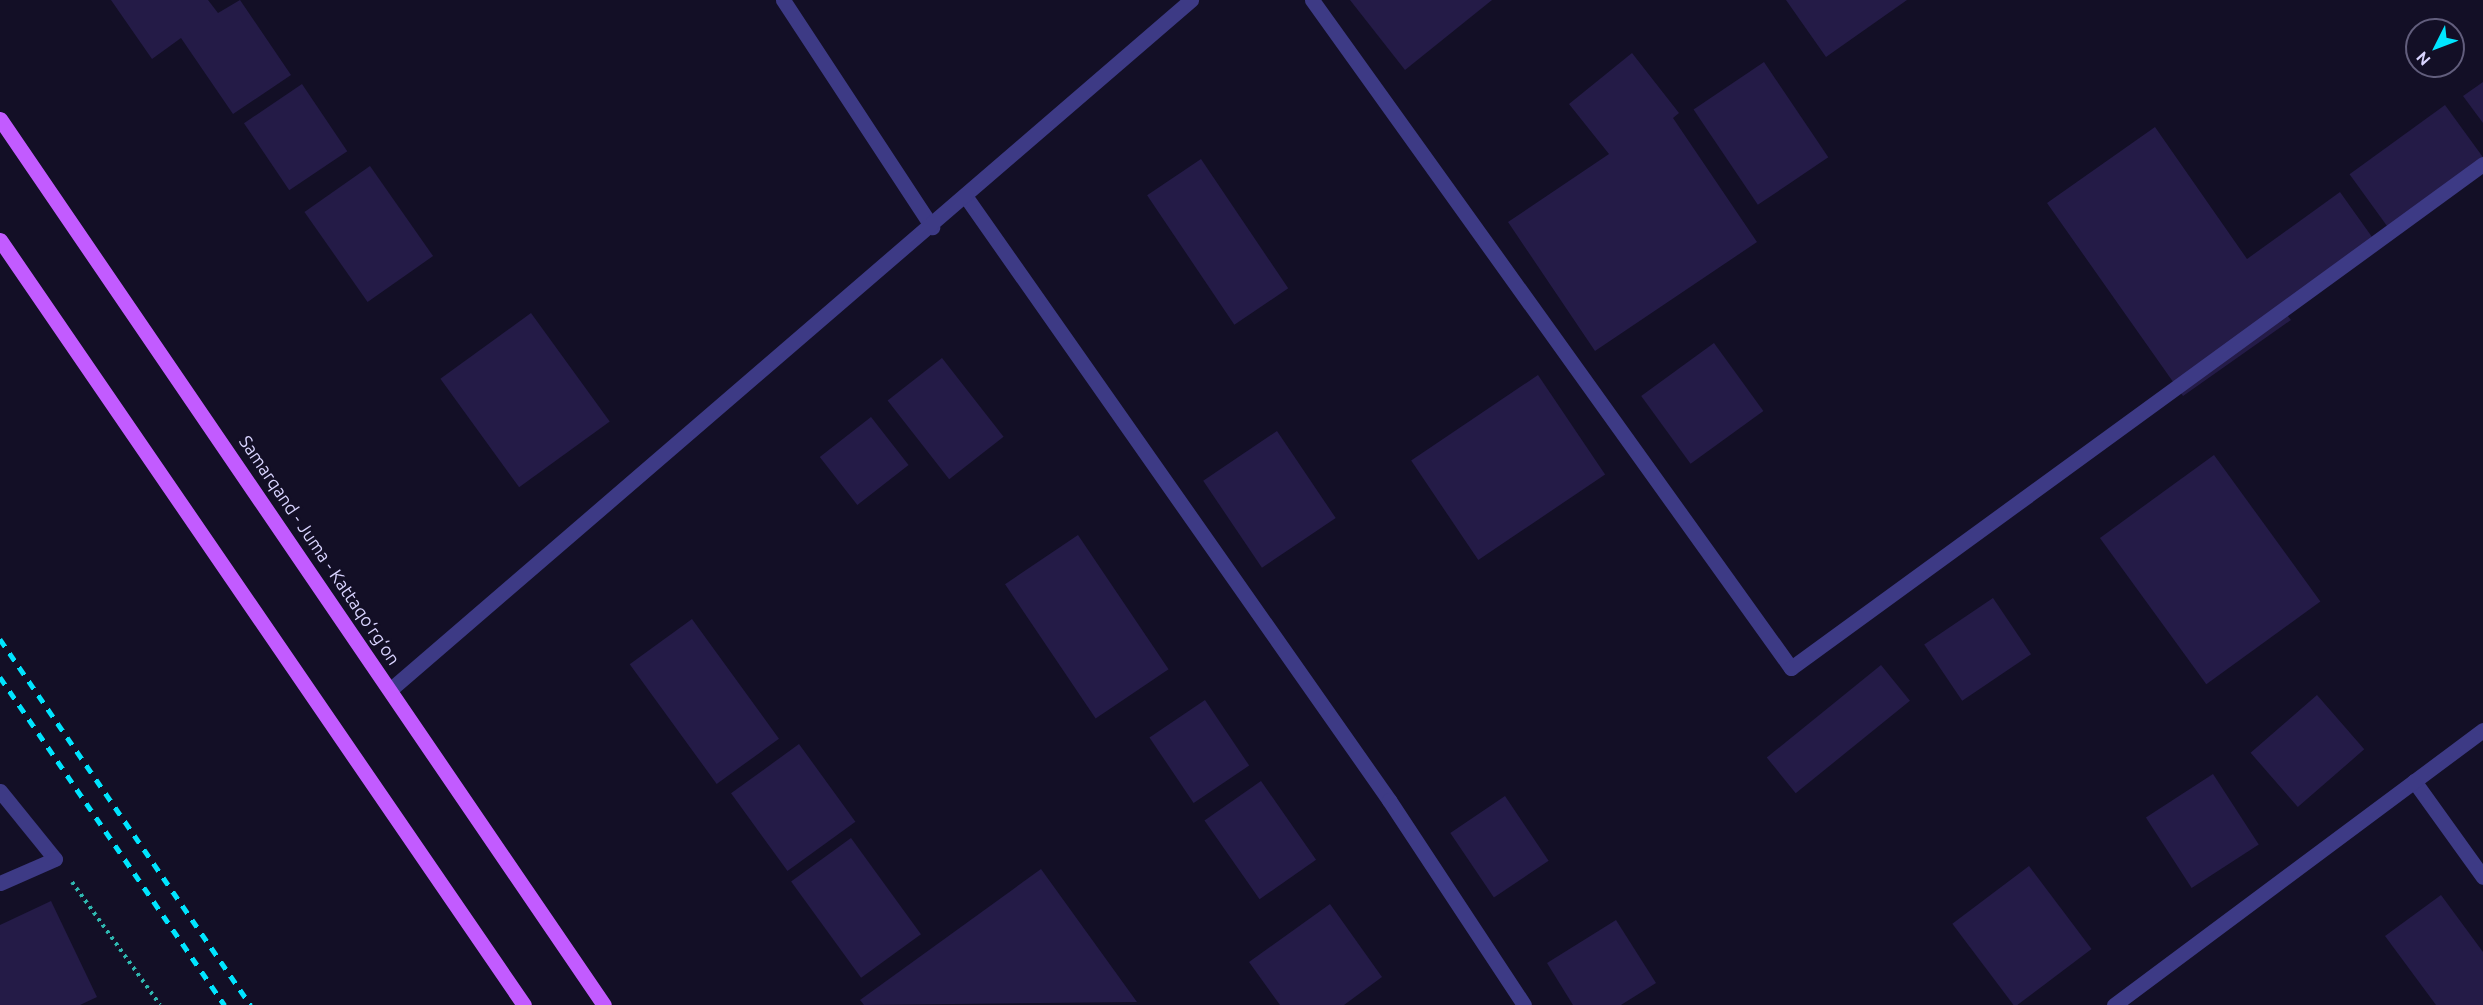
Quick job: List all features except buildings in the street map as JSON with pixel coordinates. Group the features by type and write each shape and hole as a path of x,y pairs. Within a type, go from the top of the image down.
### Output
{"main road":[{"name":"Samarqand - Juma - Kattaqo‘rg‘on","path":"0,119 391,689 604,1005"},
{"path":"0,240 524,1005"}],"street":[{"path":"783,0 932,227"},
{"path":"391,689 932,227 1191,0"},
{"path":"1312,0 1791,668 2483,164"},
{"path":"966,197 1389,800 1524,1005"},
{"path":"2114,1005 2483,730"},
{"path":"2414,782 2483,877"},
{"path":"0,791 55,859 0,883"}],"path":[{"path":"55,859 160,1005"}],"railway":[{"path":"0,639 251,1005"},
{"path":"0,677 225,1005"}]}
